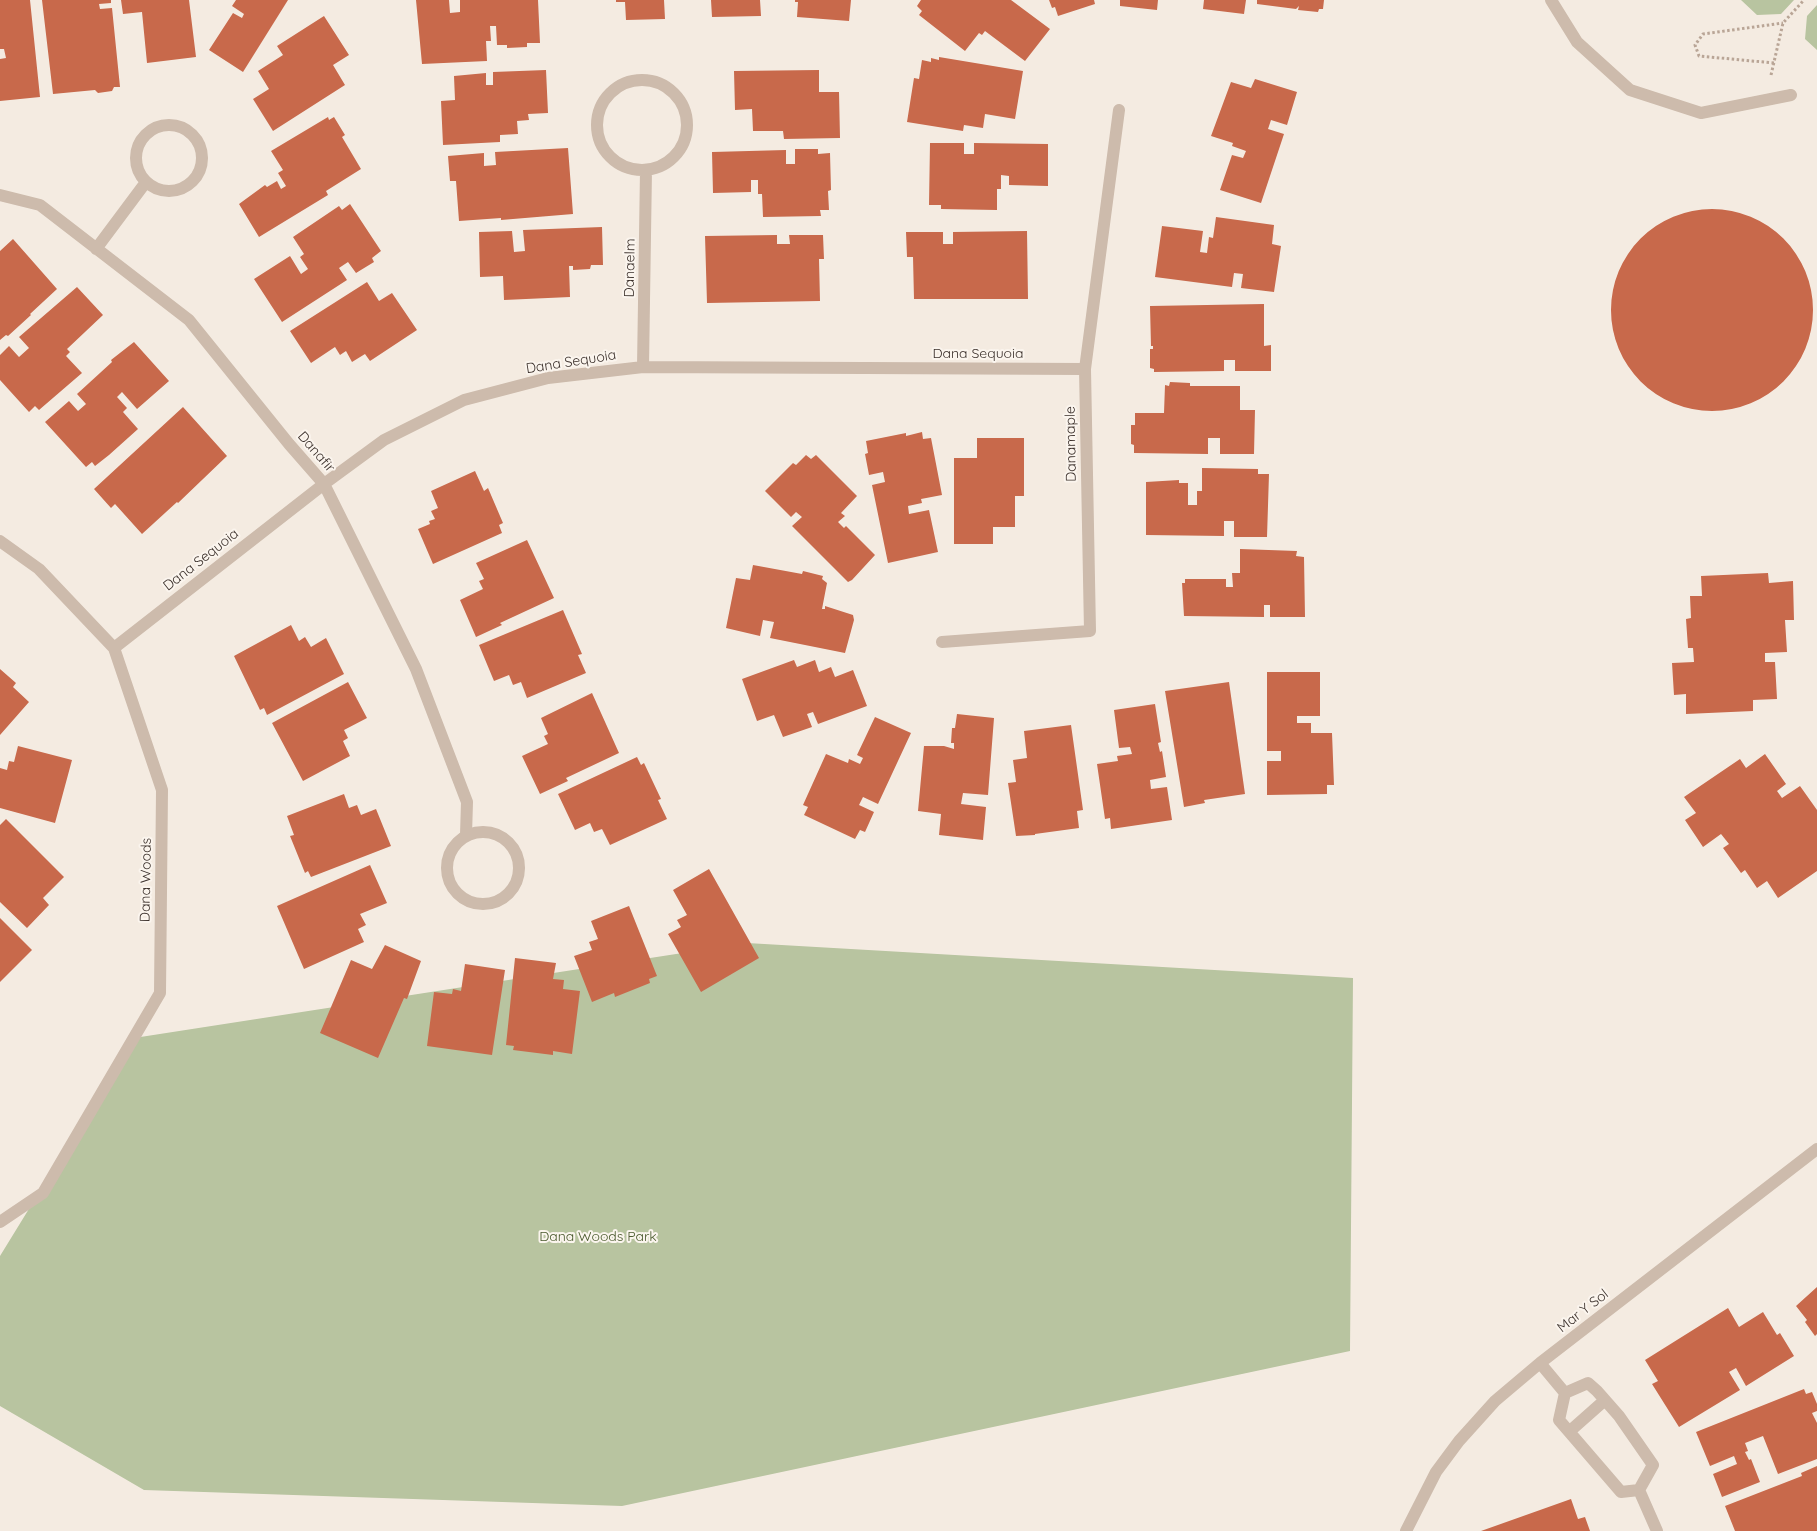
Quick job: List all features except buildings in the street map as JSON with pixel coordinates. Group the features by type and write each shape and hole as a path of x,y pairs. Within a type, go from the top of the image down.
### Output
{"street":[{"path":"1551,0 1577,42 1630,90 1701,113 1791,95"},
{"path":"637,80 655,82 670,90 681,104 686,121 685,138 677,154 663,165 646,170 629,169 613,160 602,146 597,130 598,112 607,96 620,85 637,80"},
{"name":"Danamaple","path":"942,642 1090,631 1085,369 1119,110"},
{"path":"165,125 185,129 194,136 200,145 201,168 196,178 188,186 167,192 156,189 146,182 140,174 136,153 146,134 165,125"},
{"name":"Danaelm","path":"643,367 646,170"},
{"path":"96,249 146,182"},
{"name":"Danafir","path":"0,195 40,206 189,320 289,444 324,484 416,668 467,802 466,835"},
{"name":"Dana Sequoia","path":"114,648 324,484 384,440 464,400 548,378 643,367 1085,369"},
{"name":"Dana Woods","path":"0,542 39,569 114,648 162,790 160,993 43,1193 0,1222"},
{"path":"480,831 494,833 507,840 516,851 520,865 518,879 511,892 500,901 486,905 472,903 459,896 450,885 446,871 448,857 455,844 466,835 480,831"},
{"name":"Mar Y Sol","path":"1406,1531 1436,1472 1459,1441 1495,1401 1540,1363 1817,1149"},
{"path":"1540,1363 1565,1393"},
{"path":"1565,1393 1588,1383 1619,1416 1653,1465 1639,1490"},
{"path":"1565,1393 1560,1420 1621,1492 1639,1490"},
{"path":"1570,1431 1605,1400"},
{"path":"1639,1490 1657,1531"}],"path":[{"path":"1783,23 1703,34 1695,45 1699,56 1774,63 1783,23 1804,0"}],"green space":[{"path":"1741,0 1794,0 1781,14 1757,15"},
{"path":"1817,5 1817,50 1805,39 1807,16"},
{"name":"Dana Woods Park","path":"747,943 1353,978 1350,1351 622,1506 144,1490 0,1406 0,1256 134,1038"}]}
